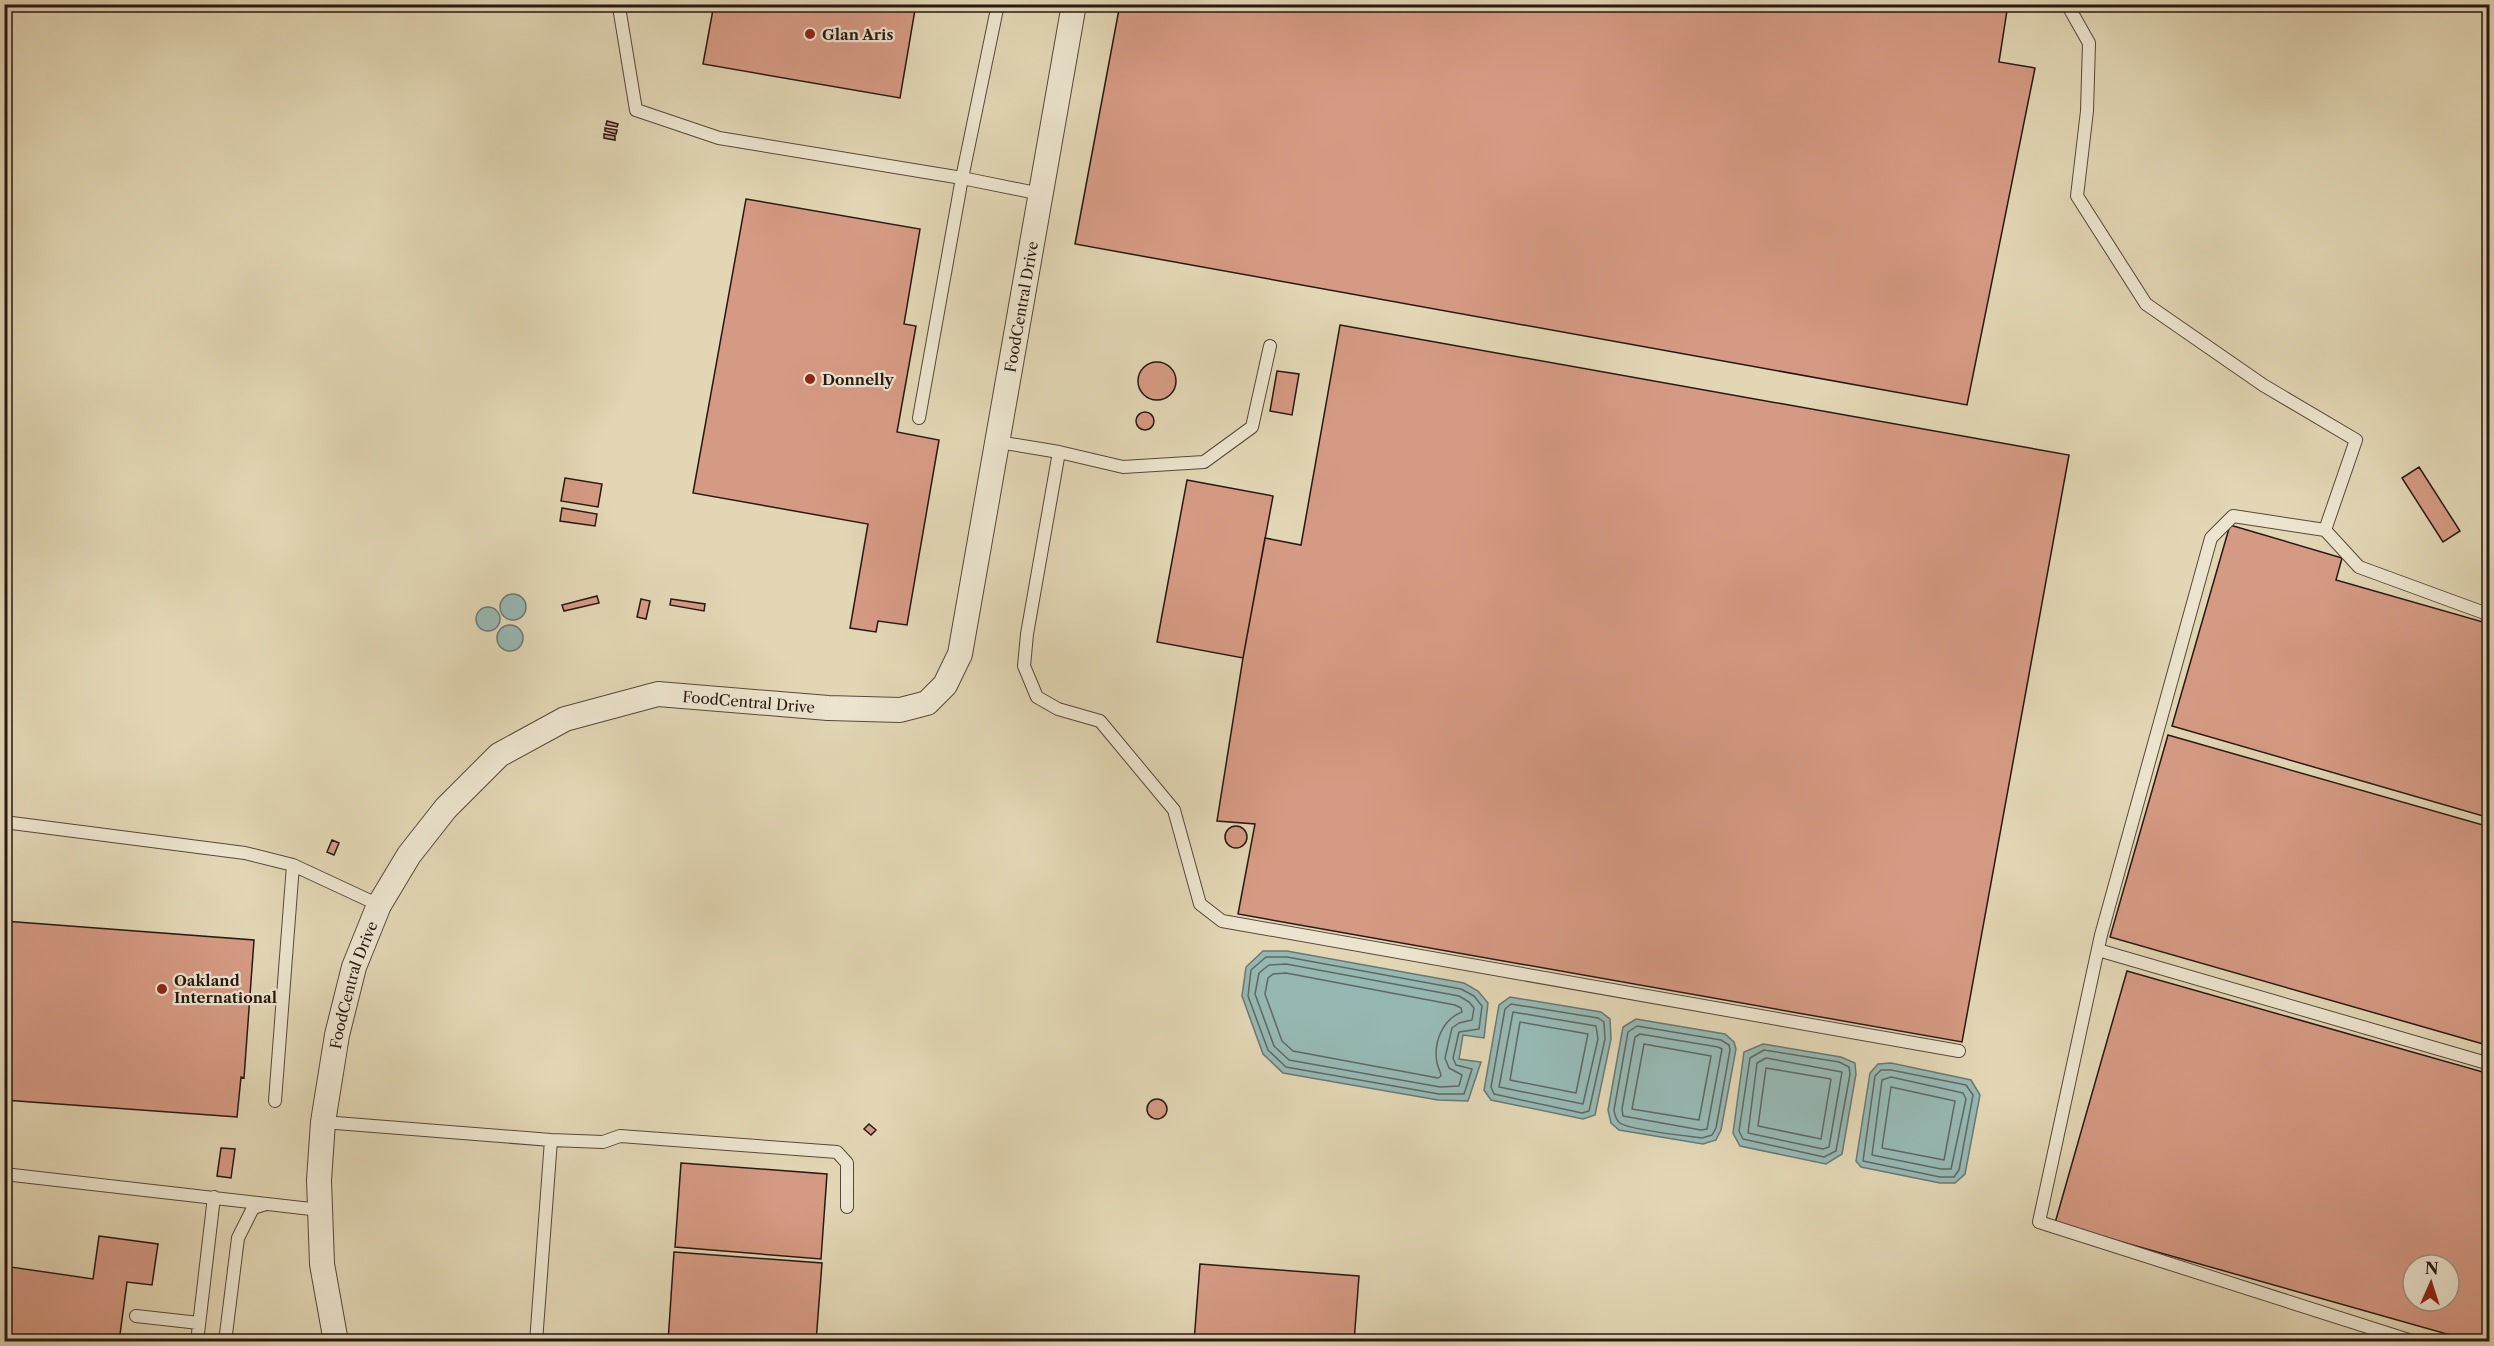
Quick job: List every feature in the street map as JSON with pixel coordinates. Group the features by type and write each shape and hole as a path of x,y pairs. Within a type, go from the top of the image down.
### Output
{"street":[{"name":"FoodCentral Drive","path":"336,1341 322,1264 319,1180 322,1122 337,1035 354,967 380,905 409,855 446,808 499,755 565,719 658,694 866,711 900,710 927,703 945,685 960,654 1074,4"}],"lane":[{"path":"622,4 620,13 636,110 719,138 962,178 1041,194"},
{"path":"919,418 962,178 998,4"},
{"path":"2067,4 2089,44 2087,111 2077,196 2146,304 2263,385 2355,440 2325,530"},
{"path":"998,442 1059,452 1123,467 1204,462 1252,427 1270,346"},
{"path":"1059,452 1027,634 1024,666 1037,697 1058,709 1100,721 1174,810 1200,904 1222,921 1959,1051"},
{"path":"2415,1341 2039,1222 2098,950 2211,538 2233,516 2325,530 2359,567 2490,615"},
{"path":"4,822 245,853 293,865 380,905"},
{"path":"275,1101 293,865"},
{"path":"2098,950 2490,1064"},
{"path":"322,1122 551,1140 603,1142 620,1136 837,1152 848,1163 847,1207"},
{"path":"536,1341 551,1140"},
{"path":"4,1174 320,1210"},
{"path":"197,1341 214,1197"},
{"path":"225,1341 238,1238 253,1208 267,1203"},
{"path":"136,1316 199,1323"}],"water":[{"path":"513,594 522,598 526,607 522,616 513,620 504,616 500,607 504,598"},
{"path":"488,607 493,608 499,614 499,624 493,630 488,631 483,630 477,624 476,619 477,614 483,608"},
{"path":"510,625 519,629 523,638 519,647 510,651 501,647 497,638 501,629"},
{"path":"1263,951 1287,951 1464,983 1478,991 1488,1003 1484,1038 1463,1035 1459,1059 1481,1062 1468,1101 1438,1100 1283,1073 1263,1054 1242,996 1246,967"},
{"path":"1510,997 1601,1012 1610,1019 1611,1039 1595,1115 1583,1119 1491,1100 1484,1090 1499,1005"},
{"path":"1636,1019 1725,1034 1734,1042 1736,1049 1721,1130 1716,1140 1703,1144 1619,1130 1611,1123 1608,1110 1623,1027"},
{"path":"1763,1044 1841,1057 1855,1063 1856,1074 1842,1154 1826,1164 1740,1146 1733,1133 1744,1052"},
{"path":"1891,1063 1971,1080 1980,1095 1965,1174 1955,1183 1940,1183 1861,1167 1856,1161 1870,1073 1878,1064"}],"building":[{"name":"Glan Aris","path":"714,4 916,4 900,98 703,64"},
{"path":"1120,4 2008,4 1999,62 2035,68 1967,405 1075,244"},
{"path":"607,121 618,124 617,127 606,125"},
{"path":"605,128 617,130 616,134 605,131"},
{"path":"604,134 615,136 615,140 604,138"},
{"name":"Donnelly","path":"746,199 920,229 904,324 916,326 897,432 939,440 907,625 878,621 876,632 850,628 868,524 693,493"},
{"path":"1340,325 2069,455 1962,1042 1238,914 1255,824 1217,821 1243,658 1265,538 1301,545"},
{"path":"1157,362 1170,368 1176,381 1170,394 1157,400 1144,394 1138,381 1144,368"},
{"path":"1277,371 1299,374 1292,415 1270,411"},
{"path":"1145,412 1151,415 1154,421 1151,427 1145,430 1139,427 1136,421 1139,415"},
{"path":"2419,467 2460,531 2443,542 2402,478"},
{"path":"565,478 602,484 598,507 561,501"},
{"path":"1187,480 1273,496 1243,658 1157,642"},
{"path":"562,508 597,514 595,526 560,521"},
{"path":"2230,525 2342,558 2336,580 2490,624 2488,647 2490,647 2490,818 2172,726"},
{"path":"597,596 599,603 564,611 562,605"},
{"path":"641,599 650,601 646,619 637,617"},
{"path":"671,599 705,604 704,611 670,605"},
{"path":"2168,735 2490,827 2490,1046 2110,937"},
{"path":"1236,826 1244,829 1247,837 1244,845 1236,848 1228,845 1225,837 1228,829"},
{"path":"332,840 339,843 334,855 327,852"},
{"path":"4,921 254,940 244,1078 241,1077 237,1117 4,1100"},
{"path":"2127,971 2490,1074 2490,1342 2475,1342 2055,1223"},
{"path":"1153,1099 1161,1099 1167,1105 1167,1113 1161,1119 1153,1119 1147,1113 1147,1105"},
{"path":"869,1124 876,1130 871,1135 864,1129"},
{"path":"221,1148 235,1149 231,1178 217,1176"},
{"path":"681,1163 827,1174 821,1259 675,1247"},
{"path":"99,1236 158,1244 152,1285 127,1282 119,1342 4,1342 4,1266 93,1279"},
{"path":"674,1252 822,1263 816,1342 668,1342"},
{"path":"1200,1264 1359,1276 1354,1342 1194,1342"}],"place":[{"name":"Glan Aris","path":"810,34"},
{"name":"Donnelly","path":"810,379"},
{"name":"Oakland International","path":"162,989"}]}
